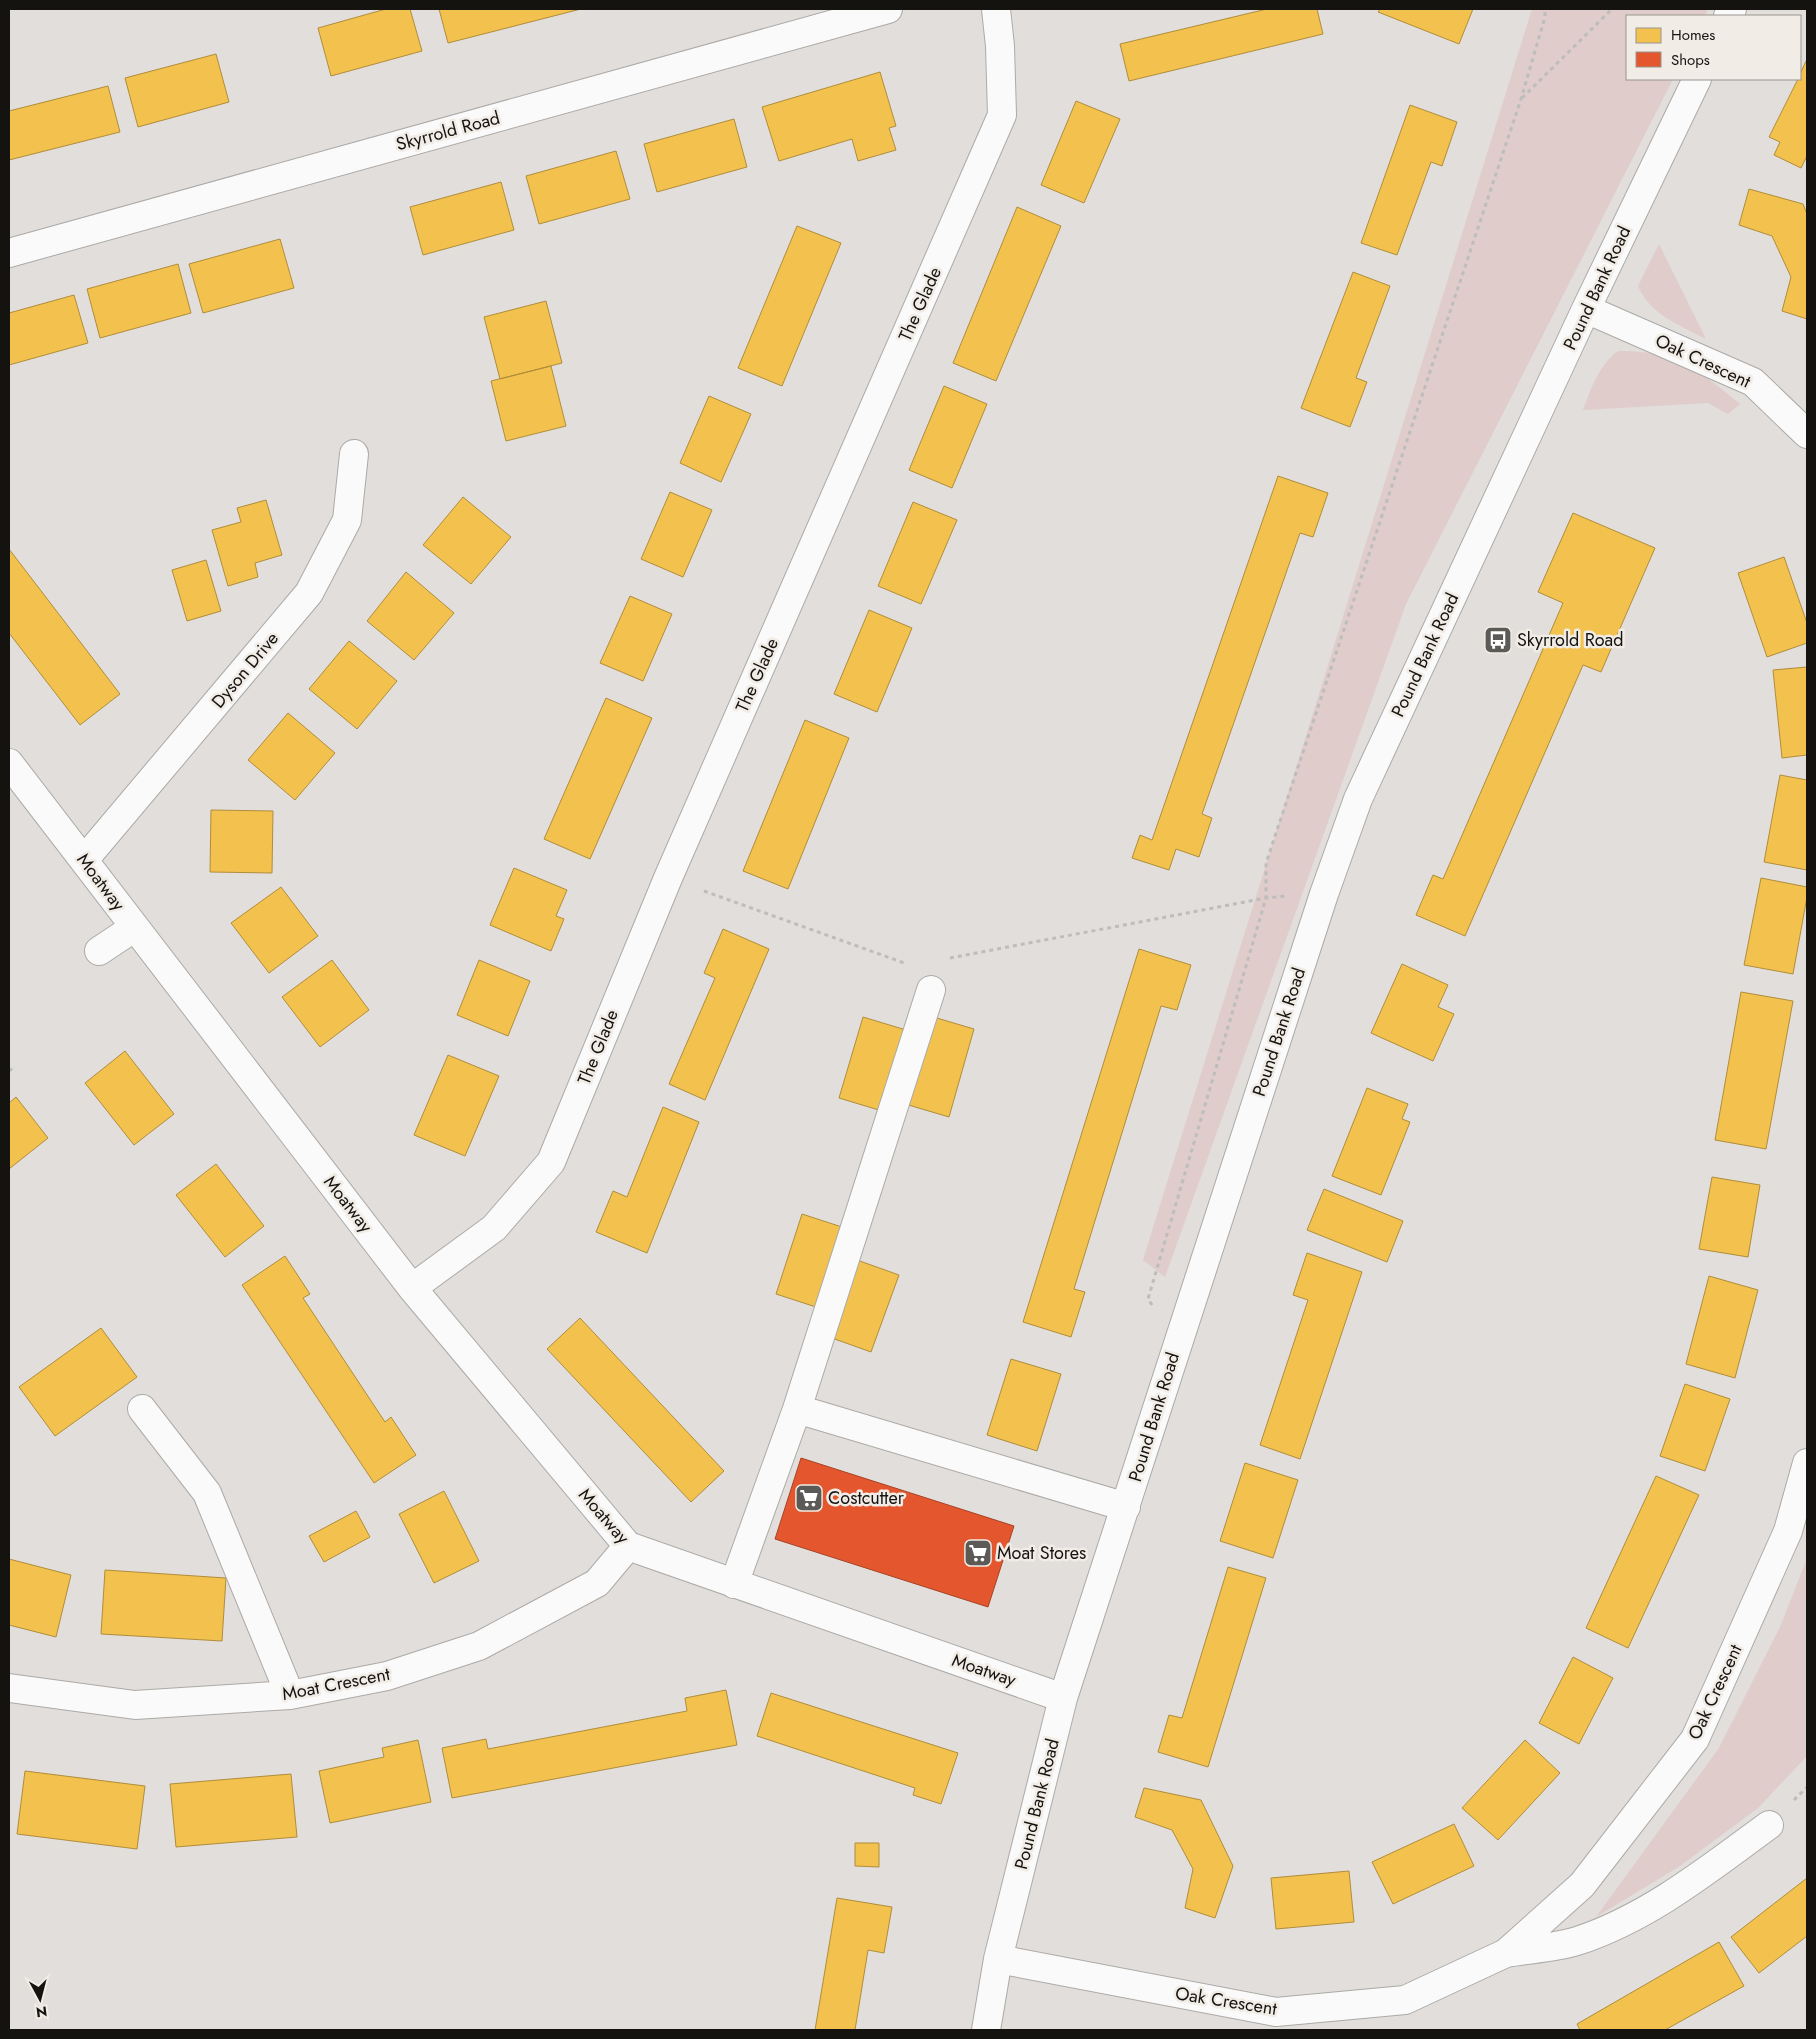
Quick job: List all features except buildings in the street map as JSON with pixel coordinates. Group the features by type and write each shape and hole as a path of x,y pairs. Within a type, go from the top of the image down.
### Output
{"street":[{"name":"Skyrrold Road","path":"9,252 888,9"},
{"name":"The Glade","path":"412,1288 494,1228 551,1162 668,878 1002,115 1000,46 996,9"},
{"name":"Pound Bank Road","path":"986,2030 998,1959 1063,1698 1324,894 1358,799 1586,309 1697,80"},
{"name":"Oak Crescent","path":"1586,309 1753,382 1807,434"},
{"name":"Dyson Drive","path":"84,860 309,593 347,520 354,454"},
{"name":"Moatway","path":"9,763 412,1288 628,1546 1063,1698"},
{"path":"99,951 134,926"},
{"path":"734,1584 797,1409 931,990"},
{"path":"142,1409 207,1493 290,1695"},
{"path":"797,1409 1126,1507"},
{"name":"Oak Crescent","path":"1506,1953 1582,1885 1695,1739 1788,1531 1807,1463"},
{"name":"Moat Crescent","path":"9,1688 136,1705 290,1695 387,1676 479,1646 598,1583 628,1546"},
{"name":"Oak Crescent","path":"998,1959 1276,2012 1405,2000 1506,1953 1575,1942 1612,1929 1692,1881 1769,1825"}],"path":[{"path":"1176,1346 1148,1299 1266,898 1266,863 1521,100 1545,17 1545,9"},
{"path":"1521,100 1612,9"},
{"path":"668,878 911,965"},
{"path":"946,959 1266,898 1324,894"},
{"path":"9,1071 13,1068"}],"shaded area":[{"path":"1532,9 1708,9 1705,15 1626,15 1626,80 1672,80 1406,604 1165,1277 1143,1260"},
{"path":"1659,244 1706,339 1676,324 1658,312 1643,296 1638,286"},
{"path":"1618,351 1655,354 1684,364 1711,381 1740,404 1728,414 1708,403 1583,410 1601,370"},
{"path":"1807,1558 1807,1756 1758,1808 1680,1866 1596,1917 1719,1748 1781,1625"}],"place":[{"name":"Skyrrold Road","path":"1498,640"},
{"name":"Costcutter","path":"809,1498"},
{"name":"Moat Stores","path":"978,1553"}]}
